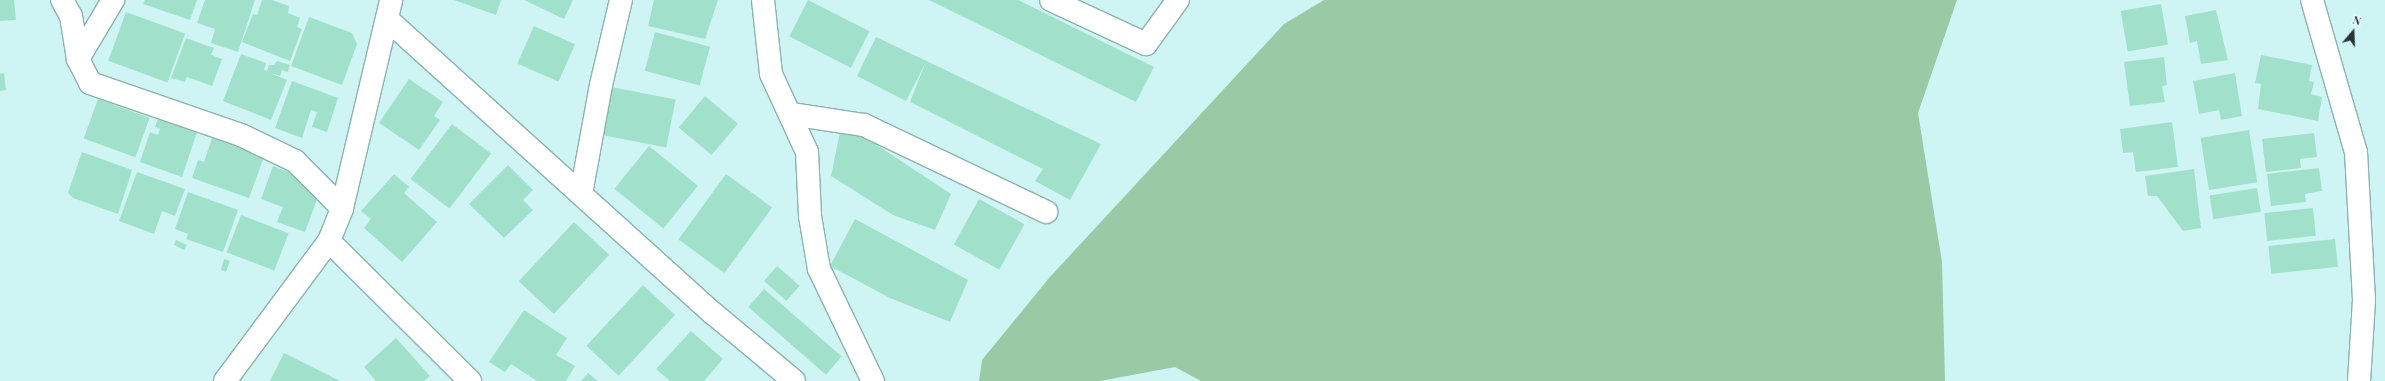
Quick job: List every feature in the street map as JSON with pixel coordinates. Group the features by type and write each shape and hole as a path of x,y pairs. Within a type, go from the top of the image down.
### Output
{"street":[{"path":"62,0 71,16 78,59 90,83 241,135 295,161 342,208"},
{"path":"78,59 113,0"},
{"path":"581,194 601,85 621,0"},
{"path":"763,0 771,74 791,114 807,152 810,216 818,269 873,381"},
{"path":"1051,0 1146,44 1178,0"},
{"path":"2312,0 2356,152 2364,300 2359,381"},
{"path":"389,10 581,194 714,314 794,381"},
{"path":"225,381 329,241 342,208 389,10"},
{"path":"791,114 864,125 1046,212"},
{"path":"329,241 470,381"}],"green space":[{"path":"1324,0 1957,0 1918,113 1942,262 1945,381 1201,381 1175,367 1100,381 979,381 982,360 1049,278 1284,24"}],"building":[{"path":"0,0 14,0 16,20 0,21"},
{"path":"145,0 197,0 190,20 143,4"},
{"path":"205,0 255,0 238,52 211,43 215,29 197,23"},
{"path":"262,0 272,0 289,6 288,13 300,18 297,27 302,29 290,61 242,42 253,14 257,15"},
{"path":"454,0 501,0 496,15"},
{"path":"524,0 573,0 564,19"},
{"path":"654,0 718,0 705,39 648,26"},
{"path":"808,0 869,31 851,68 789,37"},
{"path":"929,0 1018,0 1154,67 1136,102"},
{"path":"2161,4 2168,44 2128,51 2121,11"},
{"path":"2216,10 2228,60 2201,64 2197,41 2190,43 2185,16"},
{"path":"126,12 185,34 167,82 108,61"},
{"path":"309,17 352,33 357,44 342,85 291,66"},
{"path":"534,26 575,44 558,82 517,63"},
{"path":"655,32 710,47 700,85 645,71"},
{"path":"876,37 1101,144 1070,200 1035,181 1043,169 910,102 925,64 906,101 857,76"},
{"path":"186,38 214,48 211,55 222,59 212,86 187,77 185,82 171,78"},
{"path":"241,54 266,63 264,70 267,71 269,65 274,65 277,61 290,65 288,72 282,70 280,76 270,73 287,80 271,120 223,101"},
{"path":"2261,55 2312,65 2309,81 2314,82 2311,94 2322,97 2318,121 2258,109 2261,84 2255,83"},
{"path":"2164,57 2167,85 2162,86 2165,102 2130,106 2124,62"},
{"path":"4,73 6,90 0,91 0,74"},
{"path":"2235,73 2242,116 2221,120 2219,110 2199,114 2193,81"},
{"path":"409,79 443,102 434,116 440,120 419,150 379,123"},
{"path":"292,81 338,98 327,132 312,127 317,112 311,110 302,138 275,128"},
{"path":"601,85 676,100 666,148 592,133"},
{"path":"705,96 738,124 712,155 679,127"},
{"path":"98,99 150,118 135,157 84,138"},
{"path":"158,118 197,132 182,177 140,162 150,132 158,135 160,129 155,127"},
{"path":"842,122 951,194 935,230 893,215 831,176"},
{"path":"2172,122 2178,167 2136,172 2133,152 2123,153 2120,129"},
{"path":"452,124 491,153 450,209 410,179"},
{"path":"2249,130 2257,182 2209,190 2201,138"},
{"path":"2314,133 2317,157 2300,159 2301,168 2266,172 2262,139"},
{"path":"213,135 265,154 249,198 192,178 198,160 204,162"},
{"path":"649,146 698,186 663,228 614,189"},
{"path":"82,152 132,170 118,214 73,198 68,193"},
{"path":"508,165 533,190 523,200 533,210 504,238 469,204"},
{"path":"273,166 312,181 321,189 305,232 277,222 283,207 261,199"},
{"path":"2319,168 2322,191 2305,194 2306,202 2271,206 2267,174"},
{"path":"2194,169 2201,228 2183,231 2157,196 2148,196 2145,176"},
{"path":"137,172 185,189 175,216 162,211 154,234 119,221"},
{"path":"394,174 409,187 404,193 437,222 402,262 364,228 371,219 361,211"},
{"path":"726,174 772,208 725,273 678,240"},
{"path":"2257,188 2261,212 2213,219 2210,196"},
{"path":"188,192 238,210 223,252 186,239 188,234 175,229"},
{"path":"979,199 1024,224 999,270 954,244"},
{"path":"2313,208 2316,236 2267,241 2264,213"},
{"path":"241,215 289,233 274,271 227,252"},
{"path":"855,219 968,280 950,322 890,298 830,266"},
{"path":"574,222 609,255 554,314 519,281"},
{"path":"2335,239 2338,267 2271,274 2268,246"},
{"path":"176,240 187,245 184,250 174,245"},
{"path":"224,259 230,261 226,272 221,270"},
{"path":"777,266 800,286 787,301 764,281"},
{"path":"643,285 675,315 619,376 586,346"},
{"path":"764,289 842,357 826,375 748,307"},
{"path":"524,310 567,338 556,355 575,366 566,381 537,381 511,364 505,372 489,362"},
{"path":"691,331 723,359 704,381 670,381 656,369"},
{"path":"396,338 430,376 424,381 376,381 364,367"},
{"path":"284,353 340,381 270,381"},
{"path":"588,373 598,381 581,381"}]}
